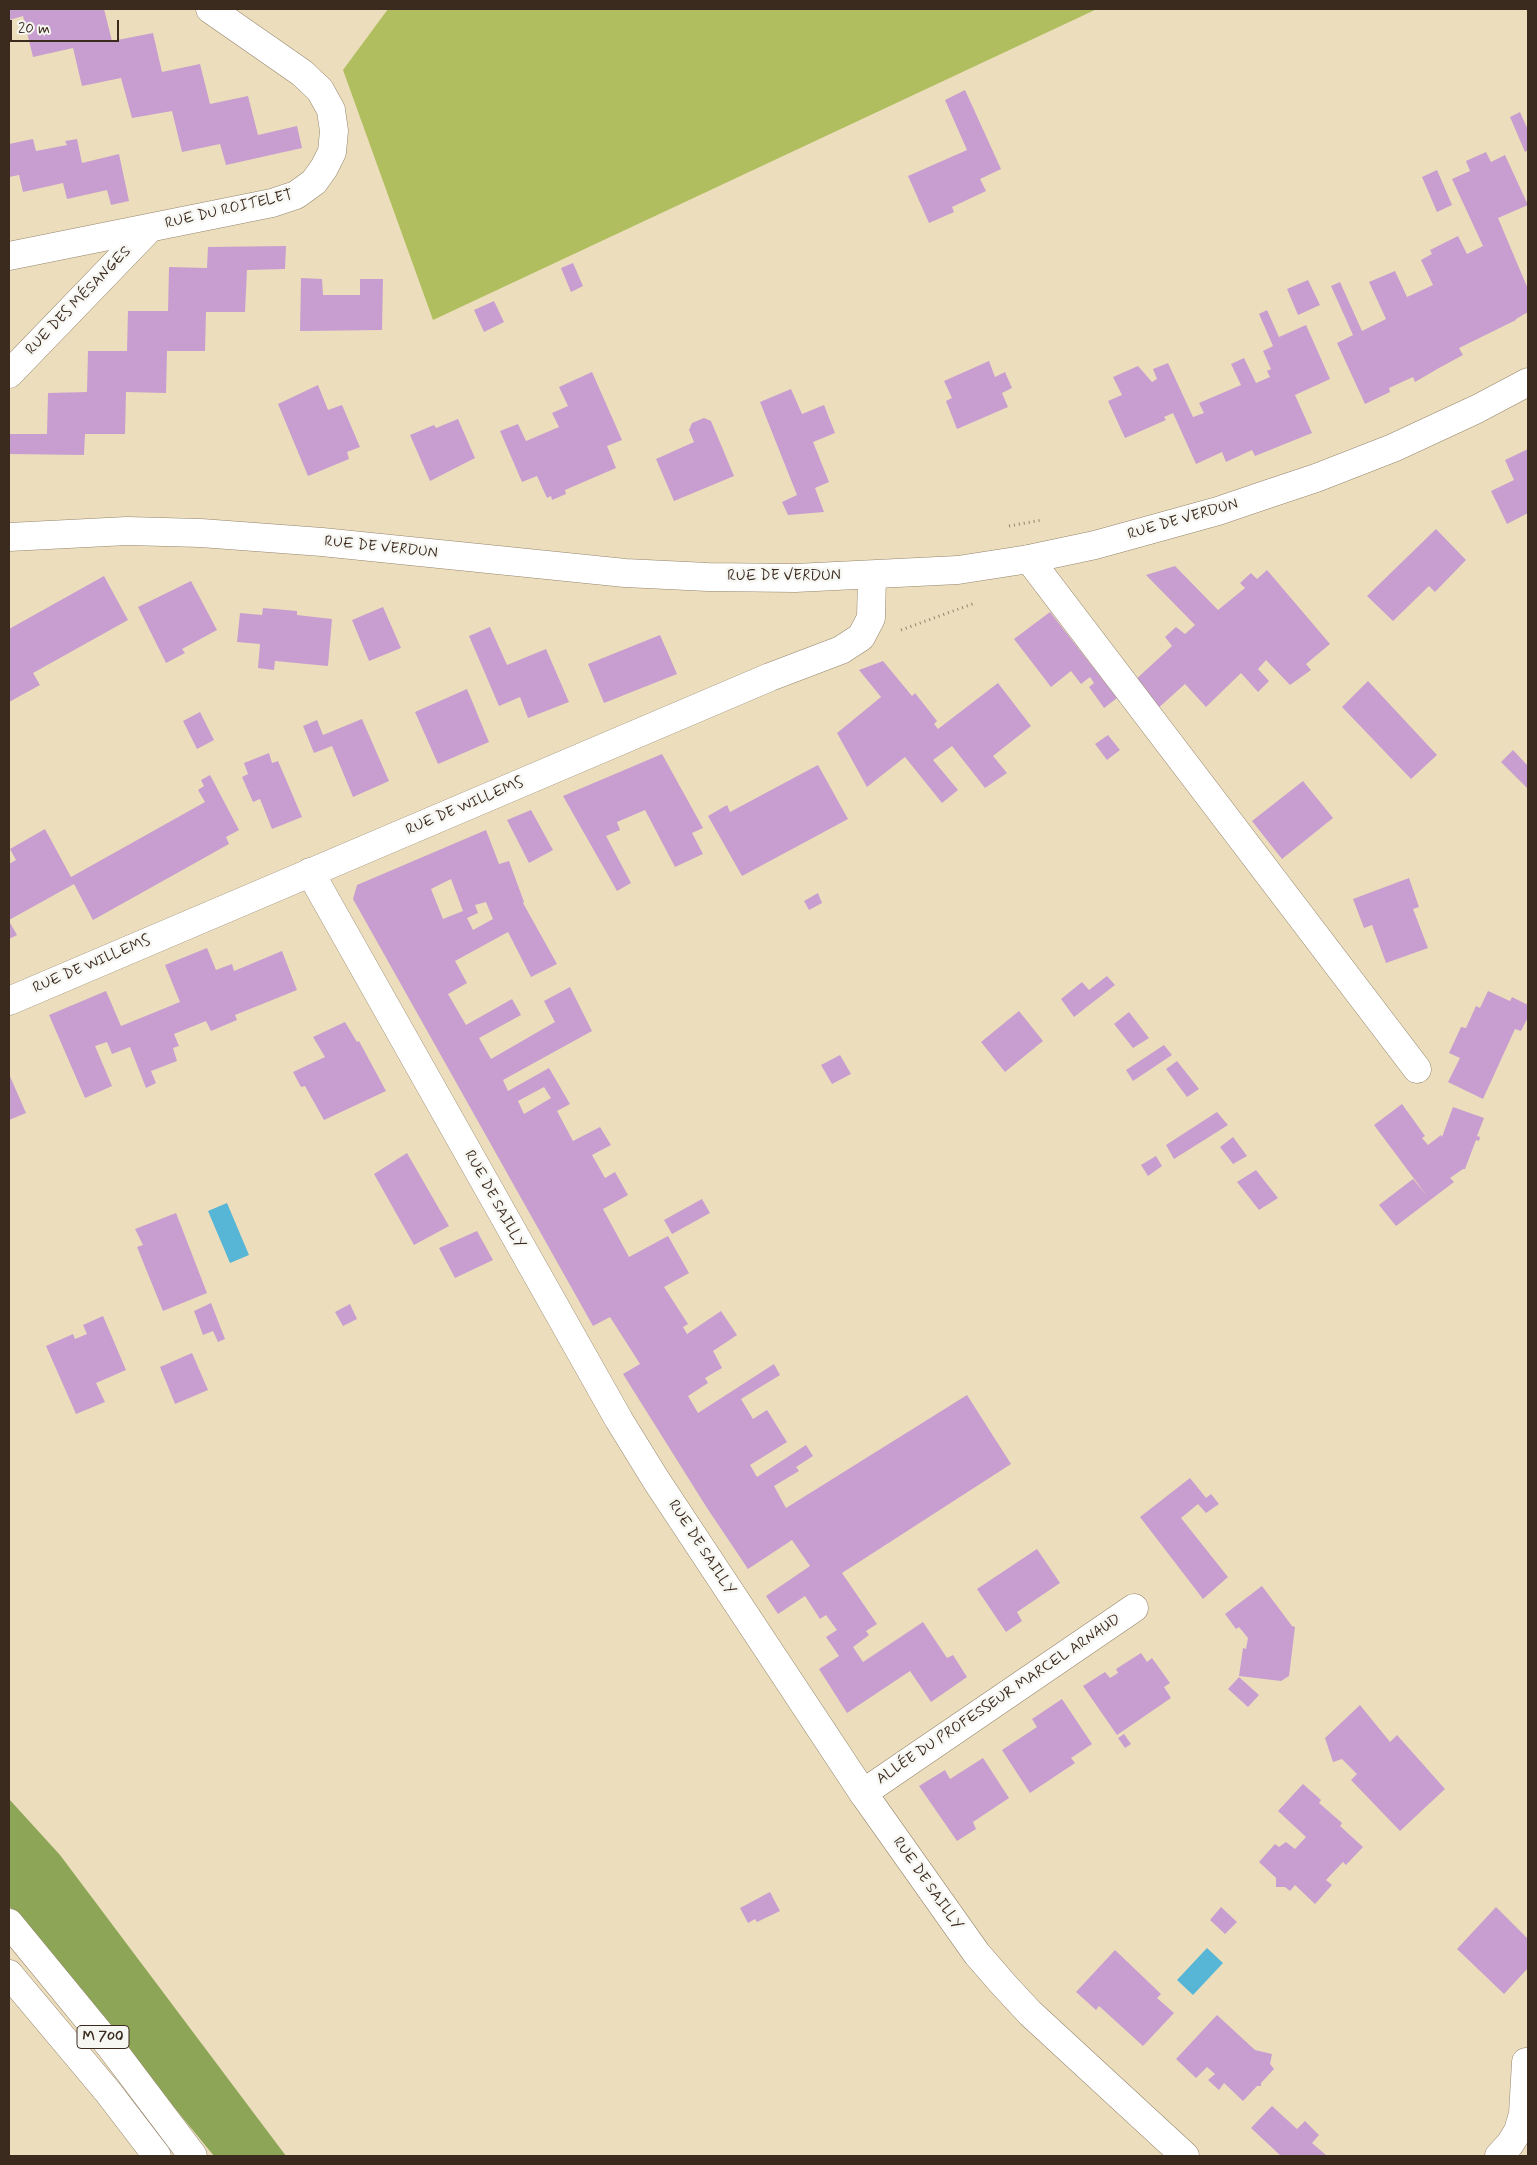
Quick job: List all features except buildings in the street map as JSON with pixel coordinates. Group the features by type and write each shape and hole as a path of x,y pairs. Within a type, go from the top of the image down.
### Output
{"main road":[{"name":"RUE DU ROITELET","path":"9,256 272,203 296,195 314,182 332,152 334,131 331,110 320,90 302,72 210,9"},
{"name":"RUE DES MÉSANGES","path":"9,374 149,229"},
{"name":"RUE DE VERDUN","path":"9,537 127,532 201,533 322,542 625,573 708,577 795,578 872,576 958,570 1029,559 1096,545 1180,522 1316,478 1393,448 1528,382"},
{"path":"1029,559 1417,1069"},
{"path":"861,637 871,618 872,576"},
{"name":"RUE DE WILLEMS","path":"9,1001 770,677 841,650 861,637"},
{"name":"RUE DE SAILLY","path":"310,872 619,1420 656,1480 863,1793 972,1947 1004,1985 1037,2019 1185,2156"},
{"name":"ALLÉE DU PROFESSEUR MARCEL ARNAUD","path":"863,1793 1134,1608"},
{"name":"M 700","path":"9,1923 110,2046 193,2156"},
{"name":"M 700","path":"9,1974 108,2092 157,2156"},
{"path":"1499,2156 1518,2131 1523,2114 1526,2062"}],"path":[{"path":"1001,528 1047,519"},
{"path":"861,637 902,630 978,601"}],"green space":[{"path":"388,9 1097,9 433,320 343,70"},
{"path":"9,1799 60,1855 286,2156 214,2156 9,1906"}],"water":[{"path":"227,1203 249,1255 230,1263 208,1211"},
{"path":"1207,1948 1223,1963 1193,1995 1177,1980"}]}
